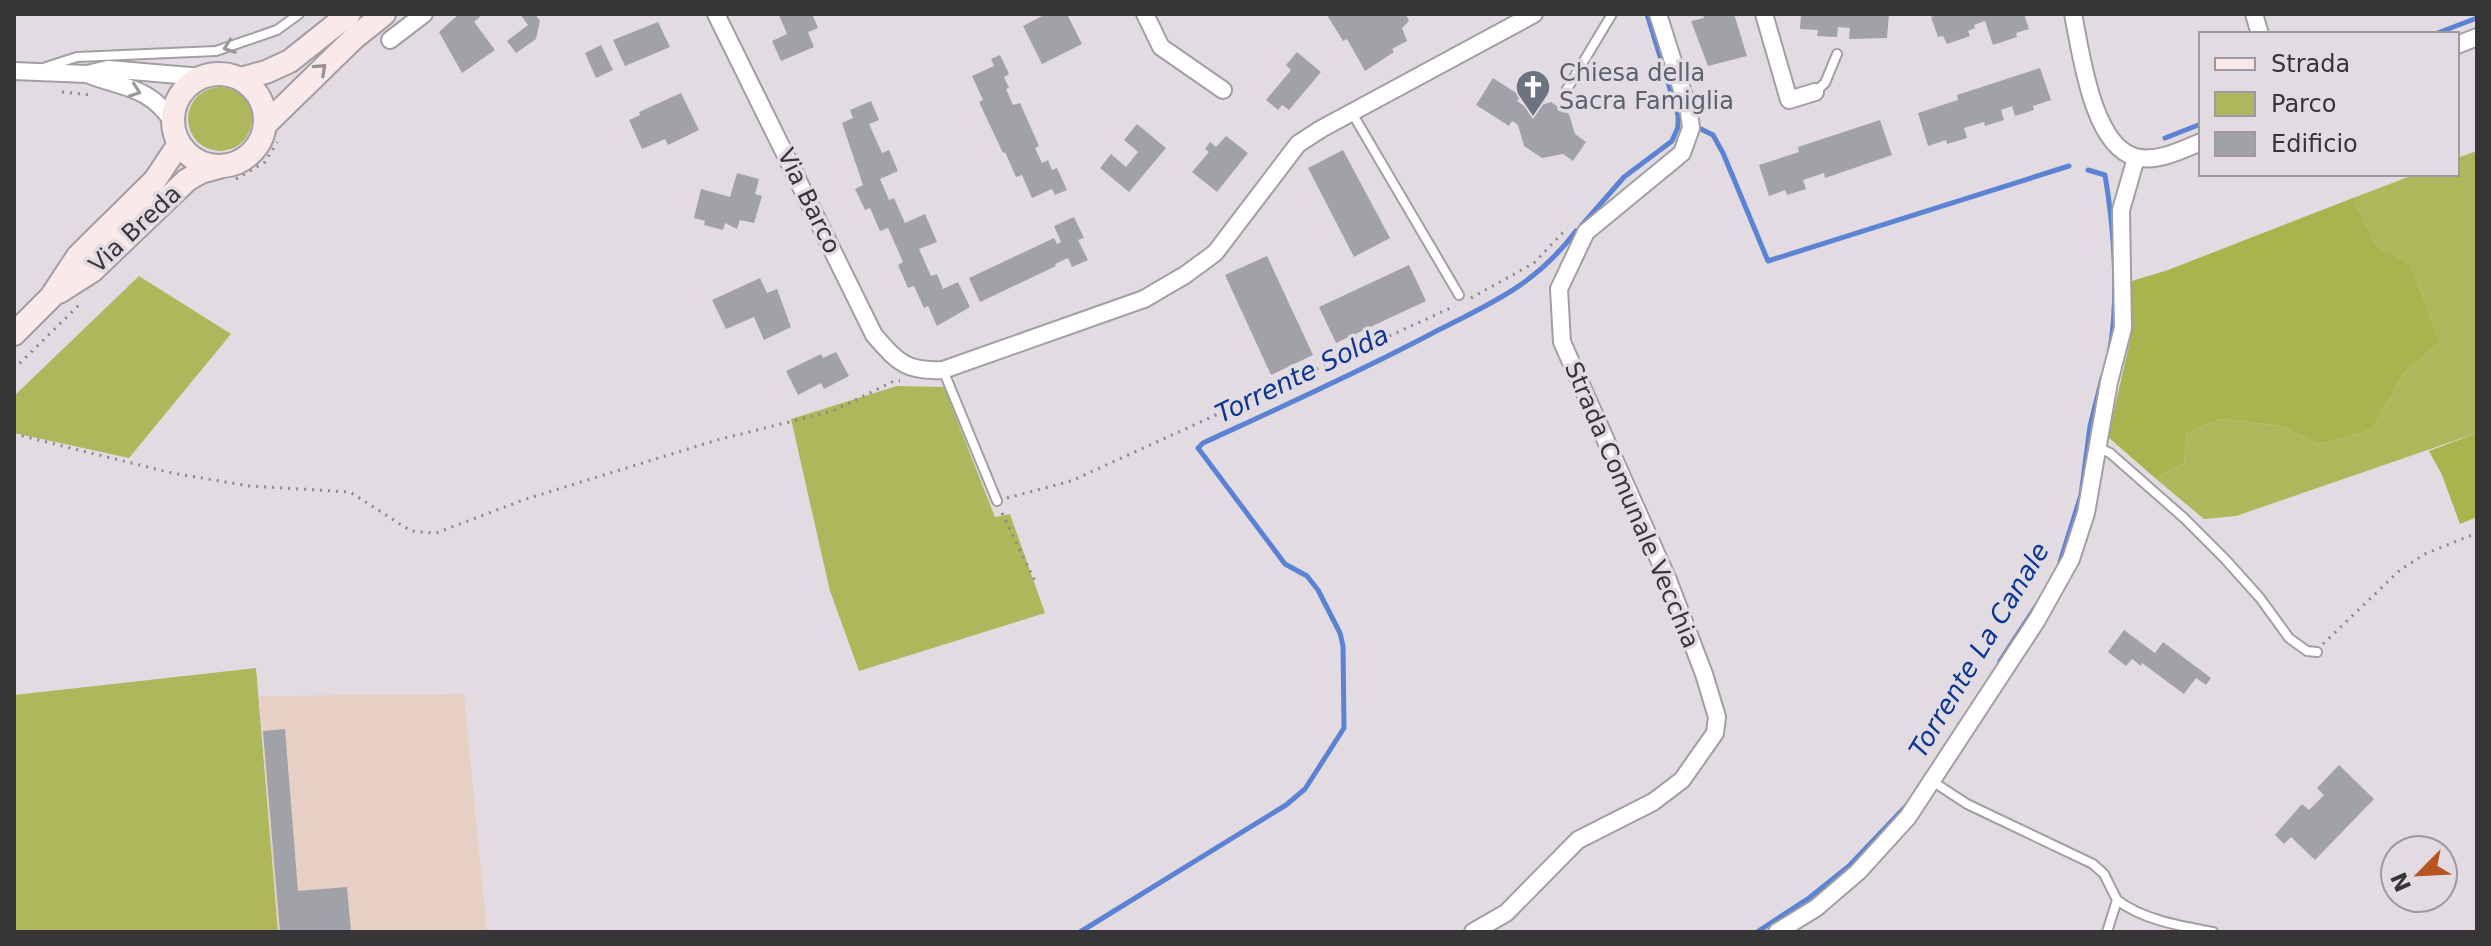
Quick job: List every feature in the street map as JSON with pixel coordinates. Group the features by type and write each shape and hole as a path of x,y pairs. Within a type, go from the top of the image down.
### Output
{"street":[{"path":"240,79 290,61 349,14"},
{"name":"Via Breda","path":"51,297 92,271 187,180 201,172 242,161 259,144 266,124 354,38 384,14"},
{"path":"390,40 424,14"},
{"name":"Via Barco","path":"716,14 874,335 899,363 920,371 943,370"},
{"path":"1145,14 1161,47 1223,90"},
{"path":"943,370 1144,299 1185,275 1215,253 1298,144 1534,14"},
{"name":"Strada Comunale Vecchia","path":"1473,932 1506,913 1578,840 1653,802 1682,780 1715,733 1717,717 1704,674 1668,580 1562,342 1559,289 1586,232 1682,153 1691,128 1689,112 1658,14"},
{"path":"1764,14 1789,100 1815,92"},
{"path":"2073,14 2090,92 2103,125 2119,149 2136,158 2156,158 2199,143"},
{"path":"14,71 87,74 108,69 202,77 225,74 253,88 263,106 266,124"},
{"path":"87,74 142,92 161,103 173,122 179,144"},
{"path":"173,122 177,101 187,87 202,77"},
{"name":"Via Breda","path":"14,334 51,297 78,256 155,180 179,144 193,158 220,166"},
{"path":"1777,932 1816,908 1858,872 1908,817 2037,620 2071,559 2086,513 2109,382 2123,328 2121,210 2136,158"}],"lane":[{"path":"32,72 77,57 216,51 277,30 299,14"},
{"path":"1567,89 1612,14"},
{"path":"1815,92 1825,83 1837,54"},
{"path":"1352,113 1459,295"},
{"path":"943,370 997,501"},
{"path":"2097,446 2110,453 2194,528 2260,598 2289,638 2307,651 2317,652"},
{"path":"1931,780 1967,804 2093,864 2104,874 2117,900 2129,909 2213,932"},
{"path":"2107,932 2117,900"}],"path":[{"path":"57,91 104,96"},
{"path":"1035,581 997,501 1071,481 1245,403 1475,296 1534,263 1573,223 1586,232"},
{"path":"14,434 172,473 250,486 350,492 411,531 436,533 526,499 703,444 833,411 894,381 907,383"},
{"path":"2317,652 2325,640 2400,570 2425,554 2477,533"}],"shaded area":[{"path":"464,694 487,932 278,932 259,696"}],"green space":[{"path":"220,87 238,93 246,101 252,119 246,137 238,145 220,151 202,145 194,137 188,119 194,101 202,93"},
{"path":"2477,151 2477,433 2236,516 2204,519 2155,478 2184,464 2187,433 2220,419 2282,426 2319,444 2372,430 2403,374 2440,342 2411,265 2377,246 2353,198 2411,176 2459,176 2459,157"},
{"path":"2353,198 2377,246 2411,265 2440,342 2403,374 2372,430 2319,444 2282,426 2220,419 2187,433 2184,464 2155,478 2108,437 2130,341 2132,281"},
{"path":"139,276 231,334 129,458 14,433 14,396"},
{"path":"897,386 944,387 995,517 1010,514 1045,613 859,671 830,591 791,419"},
{"path":"2477,433 2477,517 2460,524 2442,475 2429,451"},
{"path":"256,668 278,932 14,932 14,695"}],"building":[{"path":"459,14 483,14 474,22 495,50 462,73 439,32"},
{"path":"520,14 535,14 540,21 536,39 516,53 507,41 528,25"},
{"path":"812,14 818,28 808,32 814,47 781,61 772,41 787,34 779,15"},
{"path":"1046,14 1067,14 1082,44 1042,64 1023,26"},
{"path":"1328,14 1406,14 1409,21 1402,28 1407,41 1365,71"},
{"path":"1703,14 1734,14 1747,56 1708,66 1691,21 1704,18"},
{"path":"1801,14 1889,14 1887,38 1849,39 1850,28 1838,27 1837,37 1817,36 1818,30 1800,29"},
{"path":"1938,14 2024,14 2029,29 2016,33 2017,37 1993,45 1985,21 1968,31 1970,36 1947,44 1943,36 1938,37 1931,17"},
{"path":"658,22 670,47 625,66 613,40"},
{"path":"601,45 613,70 596,78 585,53"},
{"path":"1297,52 1321,72 1289,110 1282,105 1278,110 1266,100 1291,70 1286,65"},
{"path":"1000,55 1009,74 1004,77 1013,105 1020,103 1039,146 1035,148 1042,163 1048,160 1052,170 1057,168 1067,190 1055,195 1052,189 1032,198 1022,175 1016,177 1003,153 979,102 983,100 972,76 994,66 991,59"},
{"path":"2040,68 2051,100 2015,116 2012,106 2001,110 2004,120 1964,128 1967,138 1928,146 1918,113 1958,100 1957,95"},
{"name":"Chiesa della Sacra Famiglia","path":"1493,78 1521,96 1517,101 1529,109 1551,102 1569,114 1575,134 1586,142 1573,161 1563,154 1542,158 1524,146 1518,125 1512,121 1509,126 1476,105"},
{"path":"681,93 699,130 668,145 665,139 642,149 629,120 640,115 639,112"},
{"path":"871,101 879,120 869,124 882,153 889,150 898,171 880,179 889,200 894,198 905,223 925,214 937,242 919,249 931,276 937,274 943,289 958,282 970,307 937,326 914,286 908,288 898,265 903,262 888,228 880,231 870,208 865,210 855,189 863,185 842,123 853,118 850,110"},
{"path":"1880,120 1892,155 1825,178 1824,173 1803,180 1806,189 1787,195 1785,190 1769,196 1759,165 1799,152 1798,147"},
{"path":"1137,124 1166,148 1129,192 1100,168 1111,154 1126,167 1138,152 1124,140"},
{"path":"1226,136 1248,153 1217,192 1192,172 1209,152 1205,149 1210,142 1216,147"},
{"path":"1343,150 1390,238 1354,257 1308,168"},
{"path":"737,173 759,179 755,194 762,196 754,223 740,220 737,229 725,223 723,230 704,225 705,221 694,218 701,189 730,197"},
{"path":"1074,217 1084,238 1078,240 1088,260 1072,267 1068,258 980,302 969,278 1054,238 1057,244 1061,242 1054,226"},
{"path":"1267,256 1313,355 1271,375 1225,275"},
{"path":"1409,265 1426,301 1336,343 1319,307"},
{"path":"760,278 767,293 777,289 791,327 764,340 754,317 726,329 712,300"},
{"path":"836,352 849,376 824,389 821,383 798,395 786,371 821,354 823,358"},
{"path":"2124,630 2155,653 2163,642 2211,678 2206,685 2196,678 2184,694 2142,663 2141,666 2132,659 2126,666 2108,652"},
{"path":"285,729 298,891 347,887 351,932 280,932 263,731"},
{"path":"2339,765 2374,799 2315,860 2291,837 2284,844 2275,835 2302,804 2309,810 2324,795 2317,788"}],"waterway":[{"name":"Torrente Solda","path":"1582,225 1624,177 1672,141 1678,127 1678,115 1647,14"},
{"name":"Torrente La Canale","path":"2440,32 2477,18"},
{"name":"Torrente La Canale","path":"2165,138 2199,125"},
{"path":"1701,129 1713,135 1723,153 1768,261 2069,166"},
{"name":"Torrente La Canale","path":"2088,170 2105,175 2111,217 2115,284 2110,349"},
{"name":"Torrente Solda","path":"1080,932 1286,805 1305,789 1344,728 1343,646 1340,633 1318,590 1307,576 1285,564 1198,448 1491,303 1544,267 1576,231"},
{"name":"Torrente La Canale","path":"2060,562 2081,495 2090,426 2102,378"},
{"name":"Torrente La Canale","path":"2000,661 2036,606"},
{"name":"Torrente La Canale","path":"1757,932 1809,898 1849,866 1908,804"}],"place":[{"name":"Chiesa della Sacra Famiglia","path":"1533,118"}]}
